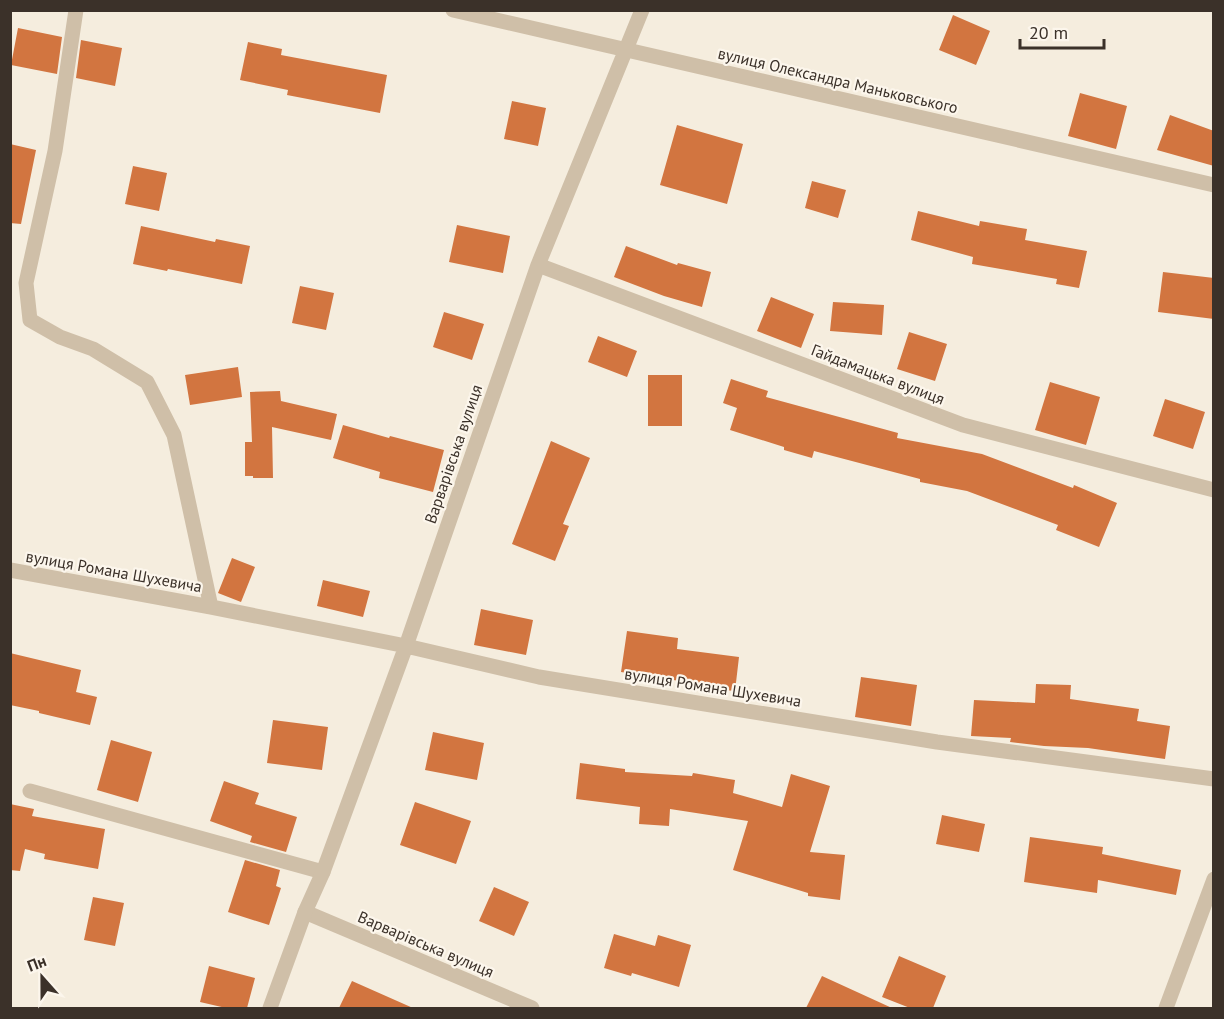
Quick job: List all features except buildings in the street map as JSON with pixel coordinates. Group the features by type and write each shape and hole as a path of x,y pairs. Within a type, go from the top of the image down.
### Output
{"street":[{"name":"вулиця Романа Шухевича","path":"76,10 55,151 26,283 30,320 60,338 93,349 147,382 174,435 211,607"},
{"name":"вулиця Олександра Маньковського","path":"453,10 1214,185"},
{"name":"Варварівська вулиця","path":"270,1008 406,646 538,264 642,10"},
{"name":"Гайдамацька вулиця","path":"538,264 963,426 1214,490"},
{"name":"вулиця Романа Шухевича","path":"10,570 406,646 539,676 937,742 1214,779"},
{"path":"30,791 323,872"},
{"path":"1166,1008 1214,879"},
{"name":"Варварівська вулиця","path":"305,912 532,1008"}]}
